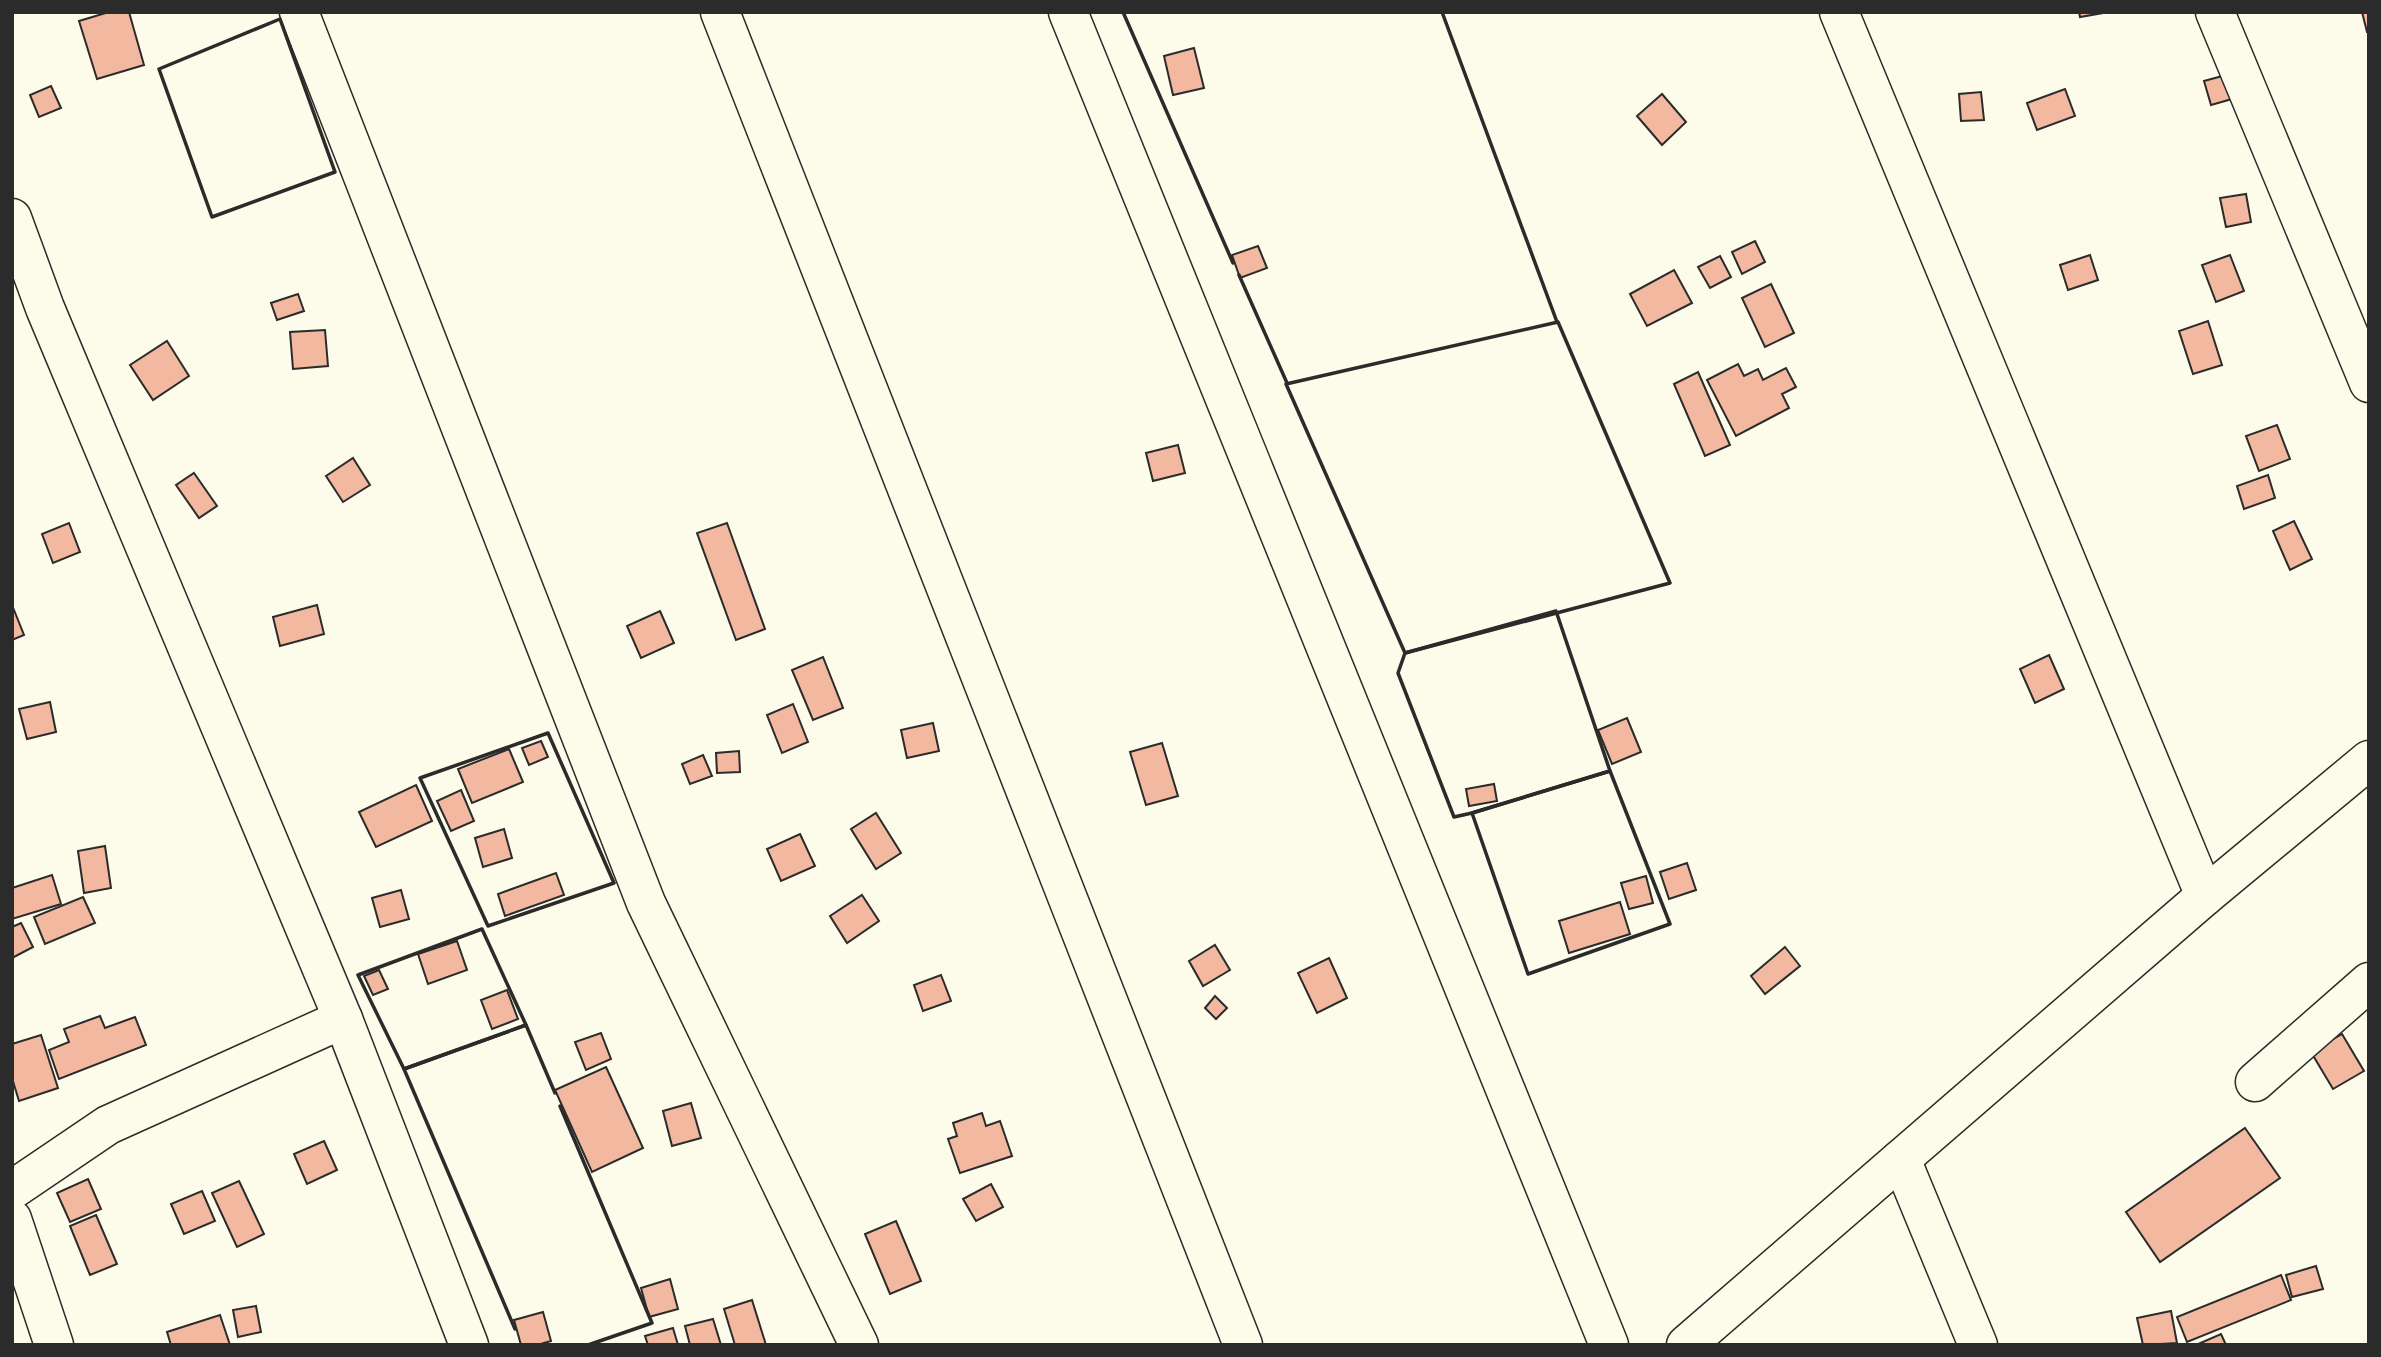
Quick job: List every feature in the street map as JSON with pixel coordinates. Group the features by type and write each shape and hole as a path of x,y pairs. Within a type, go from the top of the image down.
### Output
{"street":[{"path":"299,12 646,903 859,1345"},
{"path":"720,12 1243,1345"},
{"path":"1068,12 1609,1345"},
{"path":"1839,12 2205,897"},
{"path":"2215,12 2369,383"},
{"path":"12,218 45,308 343,1019 469,1345"},
{"path":"1686,1345 2205,897 2369,760"},
{"path":"2255,1082 2369,982"},
{"path":"12,1190 108,1125 343,1019"},
{"path":"1901,1159 1978,1345"},
{"path":"12,1219 54,1345"}],"building":[{"path":"109,12 129,12 144,65 97,79 79,21"},
{"path":"2079,12 2109,12 2080,17"},
{"path":"2362,12 2369,12 2369,32 2367,32"},
{"path":"1194,48 1204,88 1173,95 1164,56"},
{"path":"2226,75 2232,99 2211,105 2204,81"},
{"path":"51,86 61,108 39,117 30,95"},
{"path":"2065,89 2075,116 2037,130 2027,103"},
{"path":"1981,92 1984,120 1961,121 1959,94"},
{"path":"1662,94 1686,122 1662,145 1637,116"},
{"path":"2246,194 2251,222 2226,227 2220,198"},
{"path":"1755,241 1765,262 1742,274 1732,252"},
{"path":"1258,246 1267,268 1240,278 1232,255"},
{"path":"2090,255 2098,280 2068,290 2060,265"},
{"path":"2230,255 2244,291 2216,302 2202,265"},
{"path":"1720,256 1731,277 1710,288 1698,267"},
{"path":"1674,270 1692,303 1647,326 1630,294"},
{"path":"1771,284 1794,333 1765,347 1742,298"},
{"path":"298,294 304,311 277,320 271,303"},
{"path":"2208,321 2222,365 2193,374 2179,331"},
{"path":"325,330 328,366 293,369 290,332"},
{"path":"167,341 189,376 153,400 130,365"},
{"path":"1738,364 1744,376 1758,369 1763,380 1786,368 1796,387 1782,394 1789,408 1736,436 1707,380"},
{"path":"1698,372 1730,445 1705,456 1674,384"},
{"path":"2277,425 2290,459 2259,471 2246,436"},
{"path":"1178,445 1185,473 1153,481 1146,453"},
{"path":"353,458 370,485 343,502 326,476"},
{"path":"194,473 217,506 199,518 176,485"},
{"path":"2268,475 2275,498 2244,509 2237,486"},
{"path":"2294,521 2312,559 2290,570 2273,531"},
{"path":"69,523 80,552 53,563 42,534"},
{"path":"727,523 765,629 736,640 697,533"},
{"path":"12,605 24,635 12,640"},
{"path":"317,605 324,634 280,646 273,617"},
{"path":"660,611 674,643 641,658 627,626"},
{"path":"2049,655 2064,689 2035,703 2020,669"},
{"path":"823,657 843,708 813,720 792,670"},
{"path":"50,702 56,732 27,739 19,709"},
{"path":"793,704 808,742 782,753 767,715"},
{"path":"1627,718 1641,752 1612,764 1598,730"},
{"path":"933,723 939,751 907,758 901,730"},
{"path":"541,741 548,757 529,765 522,748"},
{"path":"1162,743 1178,796 1146,805 1130,752"},
{"path":"509,749 523,782 472,803 458,769"},
{"path":"739,751 740,772 717,773 716,753"},
{"path":"703,755 712,776 690,784 682,764"},
{"path":"1494,784 1497,801 1469,806 1466,789"},
{"path":"416,785 432,821 376,847 359,812"},
{"path":"461,790 474,821 451,831 437,801"},
{"path":"876,813 901,853 876,869 851,829"},
{"path":"504,829 512,858 483,867 475,838"},
{"path":"800,834 815,866 781,881 767,849"},
{"path":"105,846 111,888 84,893 78,851"},
{"path":"1687,863 1696,890 1669,899 1660,872"},
{"path":"556,873 564,895 505,916 498,894"},
{"path":"52,875 61,904 12,919 12,888"},
{"path":"1646,876 1653,903 1629,909 1621,883"},
{"path":"401,890 409,919 380,927 372,898"},
{"path":"862,895 879,921 847,943 830,916"},
{"path":"83,897 95,923 45,944 34,917"},
{"path":"1620,902 1630,934 1569,953 1559,921"},
{"path":"21,923 33,947 12,958 12,927"},
{"path":"457,941 467,970 428,984 418,954"},
{"path":"1215,945 1230,970 1203,986 1189,961"},
{"path":"1785,947 1800,966 1765,994 1751,976"},
{"path":"1329,958 1347,998 1317,1013 1298,973"},
{"path":"379,970 388,989 373,995 364,976"},
{"path":"941,975 951,1001 923,1011 914,985"},
{"path":"507,990 518,1019 492,1029 481,1000"},
{"path":"1215,996 1227,1008 1216,1019 1205,1008"},
{"path":"100,1016 105,1028 135,1017 146,1045 59,1079 49,1050 69,1042 64,1029"},
{"path":"601,1033 611,1059 586,1070 575,1042"},
{"path":"2342,1034 2364,1071 2333,1089 2311,1052"},
{"path":"41,1035 58,1088 19,1101 12,1078 12,1044"},
{"path":"606,1067 643,1148 592,1172 555,1090"},
{"path":"691,1103 701,1138 672,1146 663,1111"},
{"path":"982,1113 986,1126 1000,1121 1012,1156 960,1173 948,1139 957,1136 953,1123"},
{"path":"2245,1128 2280,1178 2160,1262 2126,1212"},
{"path":"324,1141 337,1170 307,1184 294,1154"},
{"path":"88,1179 101,1209 70,1222 57,1193"},
{"path":"239,1181 264,1234 237,1247 212,1193"},
{"path":"991,1184 1003,1207 976,1221 963,1199"},
{"path":"202,1191 215,1221 184,1234 171,1204"},
{"path":"96,1215 117,1264 90,1275 70,1226"},
{"path":"896,1221 921,1281 890,1294 865,1234"},
{"path":"2316,1266 2323,1289 2292,1297 2286,1275"},
{"path":"2281,1275 2291,1300 2187,1342 2177,1317"},
{"path":"670,1279 678,1309 649,1317 641,1288"},
{"path":"752,1300 766,1345 735,1345 724,1309"},
{"path":"256,1306 261,1332 238,1337 233,1310"},
{"path":"2171,1311 2177,1343 2143,1345 2137,1318"},
{"path":"543,1312 551,1341 537,1345 521,1345 514,1320"},
{"path":"220,1315 230,1345 171,1345 167,1332"},
{"path":"713,1319 721,1345 690,1345 685,1326"},
{"path":"673,1328 678,1345 648,1345 645,1336"},
{"path":"2221,1334 2226,1345 2196,1345"}],"wall":[{"path":"1123,12 1233,263"},
{"path":"1442,12 1557,322"},
{"path":"280,19 335,172 212,217 159,69 280,19"},
{"path":"1239,275 1287,383"},
{"path":"1558,322 1670,583 1405,653 1286,384 1558,322"},
{"path":"1556,611 1610,771 1454,817 1398,673 1405,653 1556,611"},
{"path":"548,733 614,883 488,926 420,778 548,733"},
{"path":"1610,771 1670,924 1528,974 1472,813 1610,771"},
{"path":"482,929 526,1025 404,1069 358,975 482,929"},
{"path":"515,1329 404,1069 526,1025 555,1093"},
{"path":"560,1106 652,1323 588,1345"}]}
